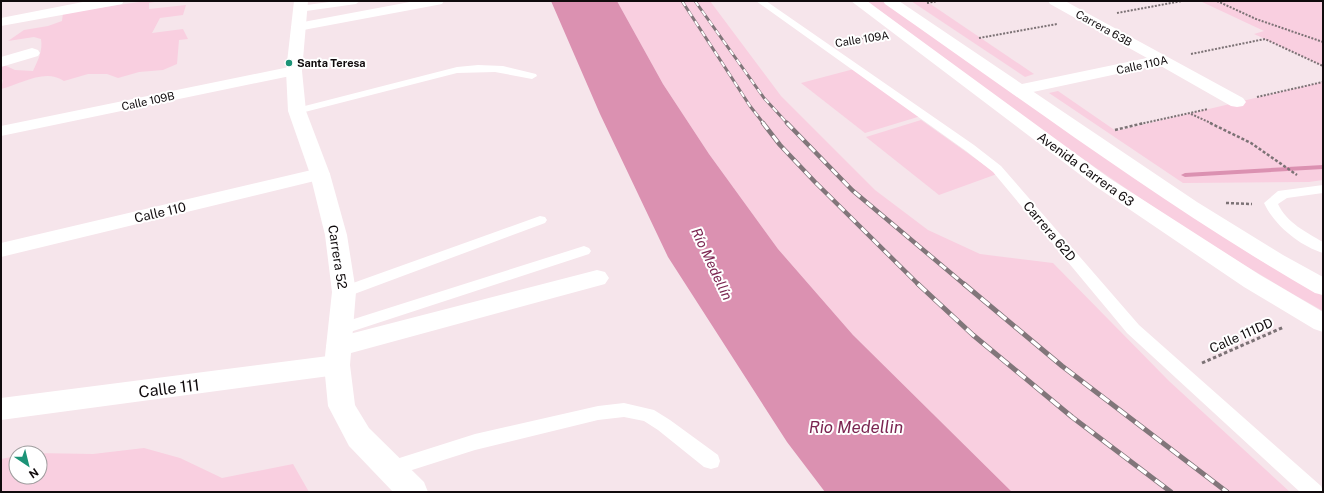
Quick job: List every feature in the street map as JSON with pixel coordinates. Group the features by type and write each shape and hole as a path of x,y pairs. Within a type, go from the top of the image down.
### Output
{"main road":[{"path":"1,22 117,1"},
{"path":"299,12 437,1"},
{"name":"Avenida Carrera 63","path":"858,1 1102,182 1210,254 1316,319"},
{"name":"Avenida Carrera 63","path":"890,1 1190,207 1275,260 1323,287"},
{"name":"Carrera 63B","path":"1055,1 1237,102"},
{"name":"Carrera 52","path":"299,12 294,71 298,111 320,174 336,235 344,292 339,347 342,406 359,437 413,492"},
{"path":"1,62 32,53"},
{"name":"Calle 110A","path":"1019,90 1161,60"},
{"name":"Calle 109B","path":"1,130 294,71"},
{"name":"Calle 110","path":"1,250 320,174"},
{"name":"Calle 111","path":"1,409 182,387 597,278"}],"lane":[{"path":"299,12 356,1"},
{"name":"Carrera 62D","path":"760,1 970,148 997,169 1133,329 1314,492"},
{"path":"298,111 457,70 481,67 502,68 532,76"},
{"path":"1323,189 1283,194 1271,203 1274,213 1280,221 1323,248"},
{"path":"344,292 540,220"},
{"path":"339,347 584,251"},
{"path":"390,469 476,442 598,413 624,410 648,415 664,425 711,461"}],"path":[{"path":"1217,1 1256,19 1323,42"},
{"name":"Calle 109A","path":"824,45 900,32"},
{"name":"Calle 110A","path":"1161,60 1265,39 1323,66"},
{"path":"1191,113 1251,143 1302,179"},
{"path":"1224,202 1249,204 1271,203"},
{"name":"Calle 111DD","path":"1181,372 1316,319"}],"shaded area":[{"path":"146,1 160,1 149,3 149,9 186,5 183,15 160,18 152,33 183,29 188,39 179,40 177,64 163,70 139,72 118,78 107,74 88,74 64,81 57,77 41,76 1,89 3,80 1,79 1,65 15,70 33,71 38,59 41,51 41,39 34,37 8,41 24,30 48,26 62,21 63,13"},
{"path":"617,1 710,1 781,96 875,190 928,230 980,254 1053,263 1169,381 1290,492 1012,492 853,335 778,249 709,154 663,84"},
{"path":"867,1 885,1 1173,203 1255,257 1323,296 1323,311 1204,240 1090,164 1033,124"},
{"path":"911,1 926,1 1034,74 1025,77"},
{"path":"1200,1 1323,1 1323,66 1254,34 1264,31"},
{"path":"854,69 921,116 865,133 801,83"},
{"path":"1323,82 1323,180 1309,182 1183,183 1049,93 1058,91 1116,131"},
{"path":"921,120 997,174 939,195 866,137"},
{"path":"144,448 180,458 222,478 293,464 309,492 1,492 1,459 8,458 8,485 48,485 48,453 93,454"}],"water":[{"name":"Rio Medellin","path":"551,1 617,1 663,84 709,154 778,249 853,335 1012,492 825,492 787,442 668,257 600,114"}],"waterway":[{"path":"1185,175 1323,167"}],"railway":[{"path":"682,1 750,106 764,124"},
{"path":"695,1 764,98 788,124"},
{"path":"763,123 780,145 815,182 919,285"},
{"path":"787,123 852,190 965,285"},
{"path":"918,284 973,335 1072,417 1171,492"},
{"path":"964,284 1062,366 1227,492"}],"place":[{"name":"Santa Teresa","path":"289,63"}],"water label":[{"name":"Río Medellín","path":"712,264"}]}
